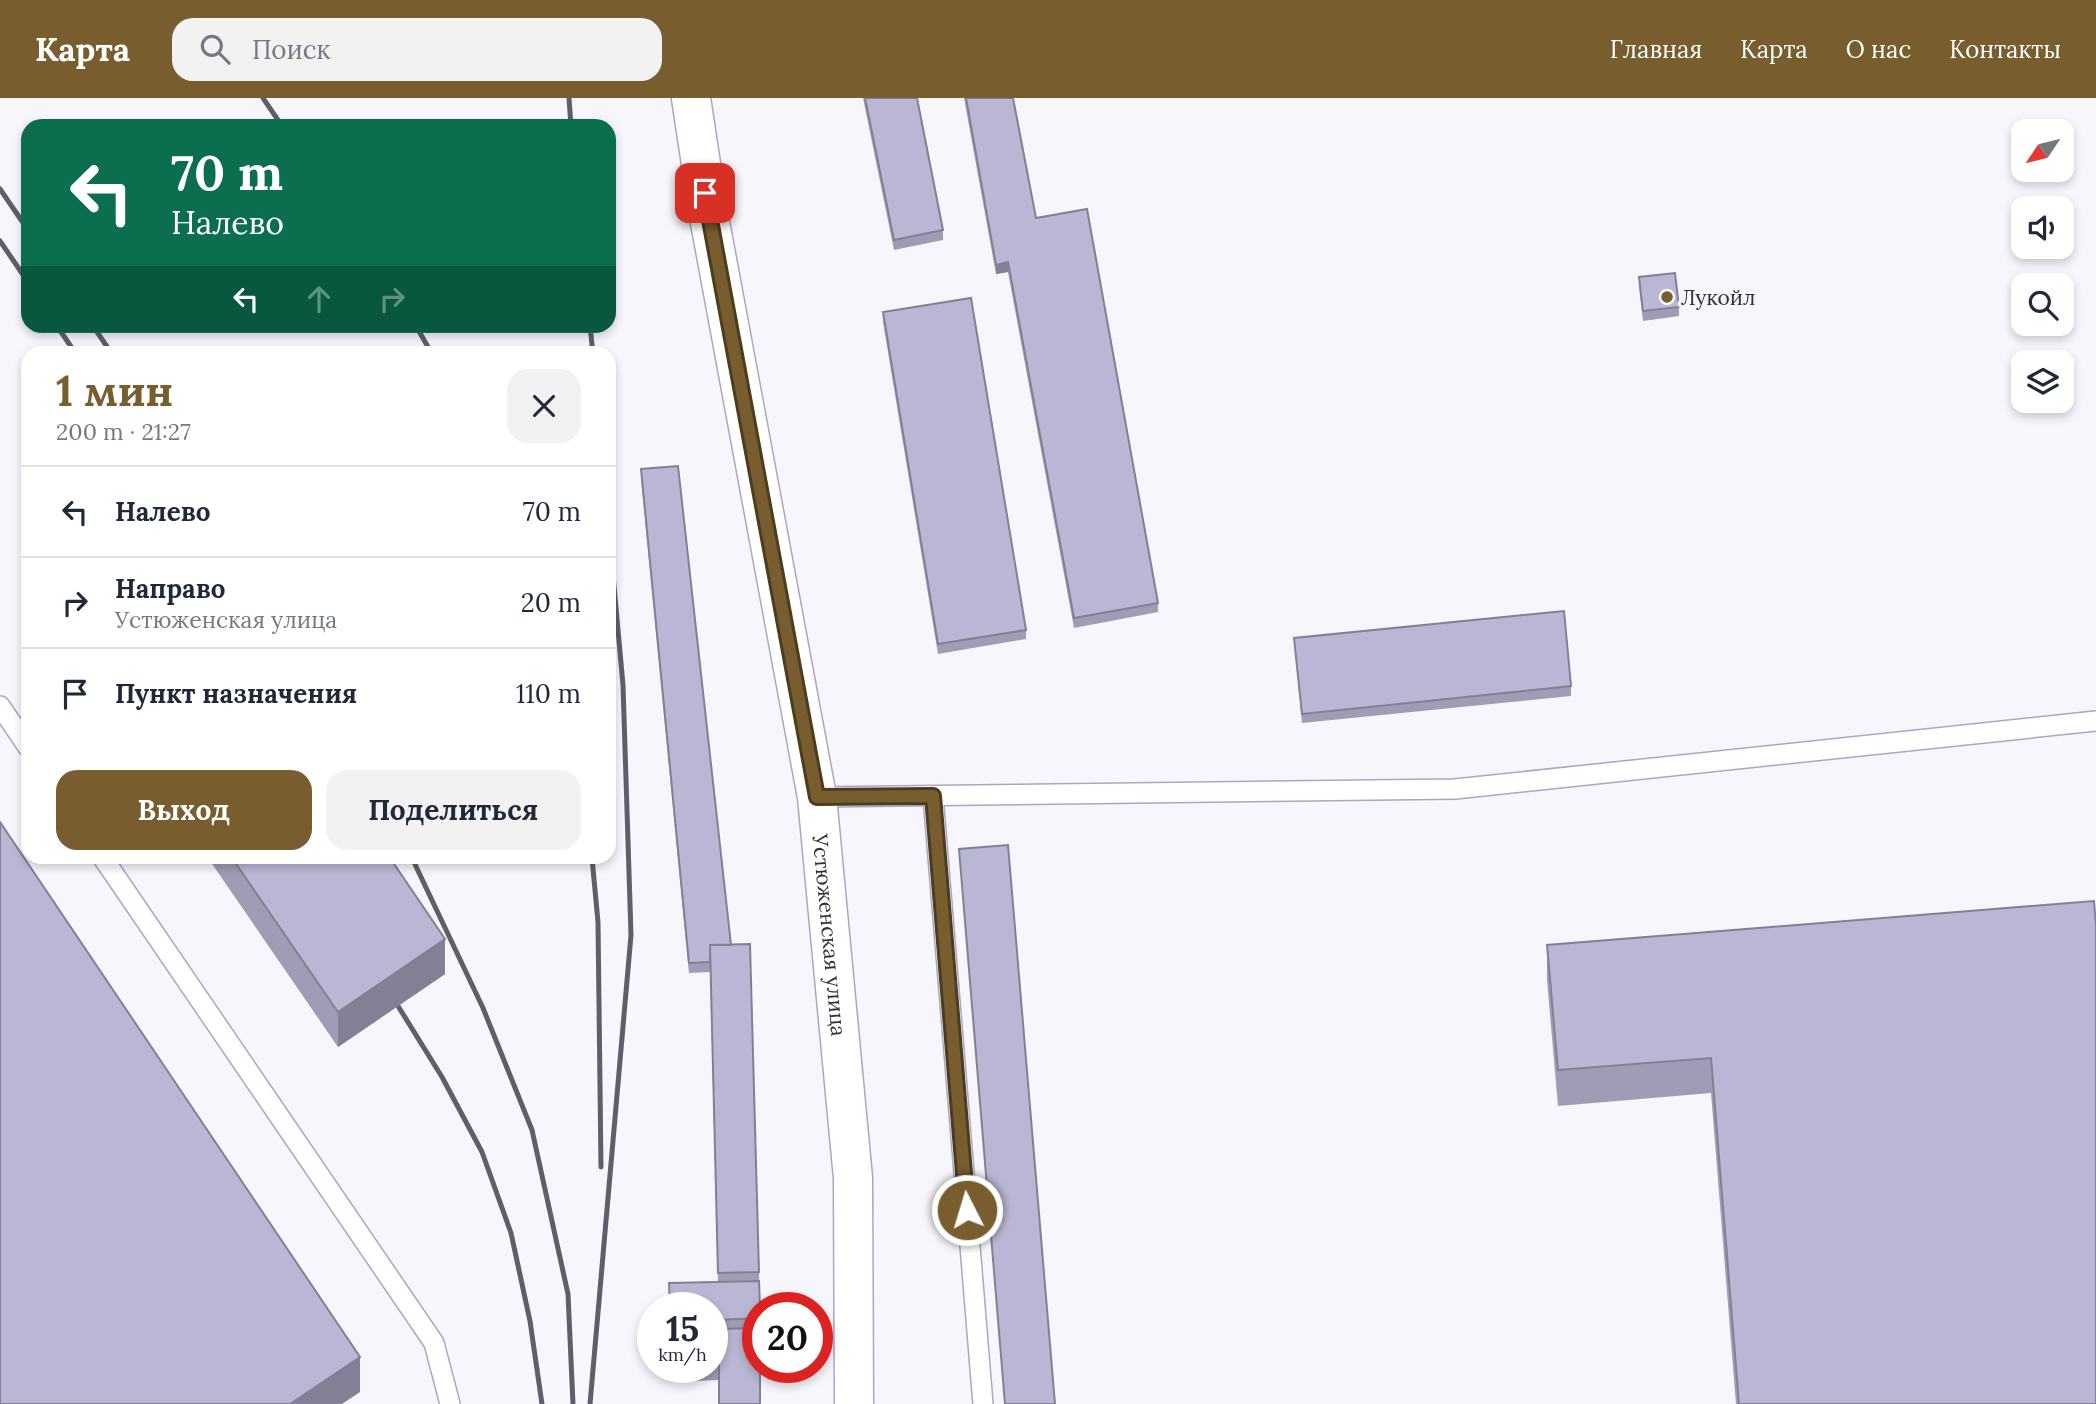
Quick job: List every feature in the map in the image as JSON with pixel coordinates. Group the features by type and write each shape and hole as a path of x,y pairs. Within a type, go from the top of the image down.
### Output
{"main road":[{"name":"Устюженская улица","path":"691,98 709,217 817,797 853,1178 854,1404"}],"lane":[{"path":"0,706 21,737"},
{"path":"817,797 1455,789 2096,721"},
{"path":"933,796 983,1404"},
{"path":"107,864 434,1343 450,1404"}],"building":[{"path":"865,98 917,98 943,230 894,240"},
{"path":"966,98 1013,98 1036,218 1087,209 1158,603 1074,618 1008,262 996,265"},
{"path":"1675,273 1679,307 1643,311 1639,277"},
{"path":"971,298 1026,630 938,644 883,312"},
{"path":"678,466 731,945 710,945 710,962 689,963 641,469"},
{"path":"1564,611 1571,686 1302,714 1294,638"},
{"path":"0,822 21,853 21,864 28,864 360,1357 290,1404 0,1404"},
{"path":"1008,845 1055,1404 1005,1404 959,849"},
{"path":"236,864 394,864 445,939 338,1012"},
{"path":"2094,901 2096,1404 1739,1404 1711,1058 1558,1070 1547,945"},
{"path":"750,944 759,1272 718,1273 710,945"},
{"path":"759,1281 759,1292 742,1292 742,1319 728,1320 728,1292 669,1292 669,1283"},
{"path":"742,1328 742,1383 760,1383 760,1404 719,1404 719,1383 728,1383 728,1329"}],"railway":[{"path":"263,98 277,119"},
{"path":"569,98 570,119"},
{"path":"0,189 21,220"},
{"path":"0,241 21,272"},
{"path":"62,333 71,346"},
{"path":"98,333 107,346"},
{"path":"420,333 427,346"},
{"path":"591,333 592,346"},
{"path":"590,1404 631,935 623,685 616,608"},
{"path":"415,864 483,1008 532,1130 568,1294 573,1404"},
{"path":"593,864 598,922 601,1167"},
{"path":"398,1006 442,1077 482,1152 511,1233 530,1321 542,1404"}],"place":[{"name":"Лукойл","path":"1667,297"}],"route":[{"path":"705,193 817,797 933,796 967,1210"}]}
